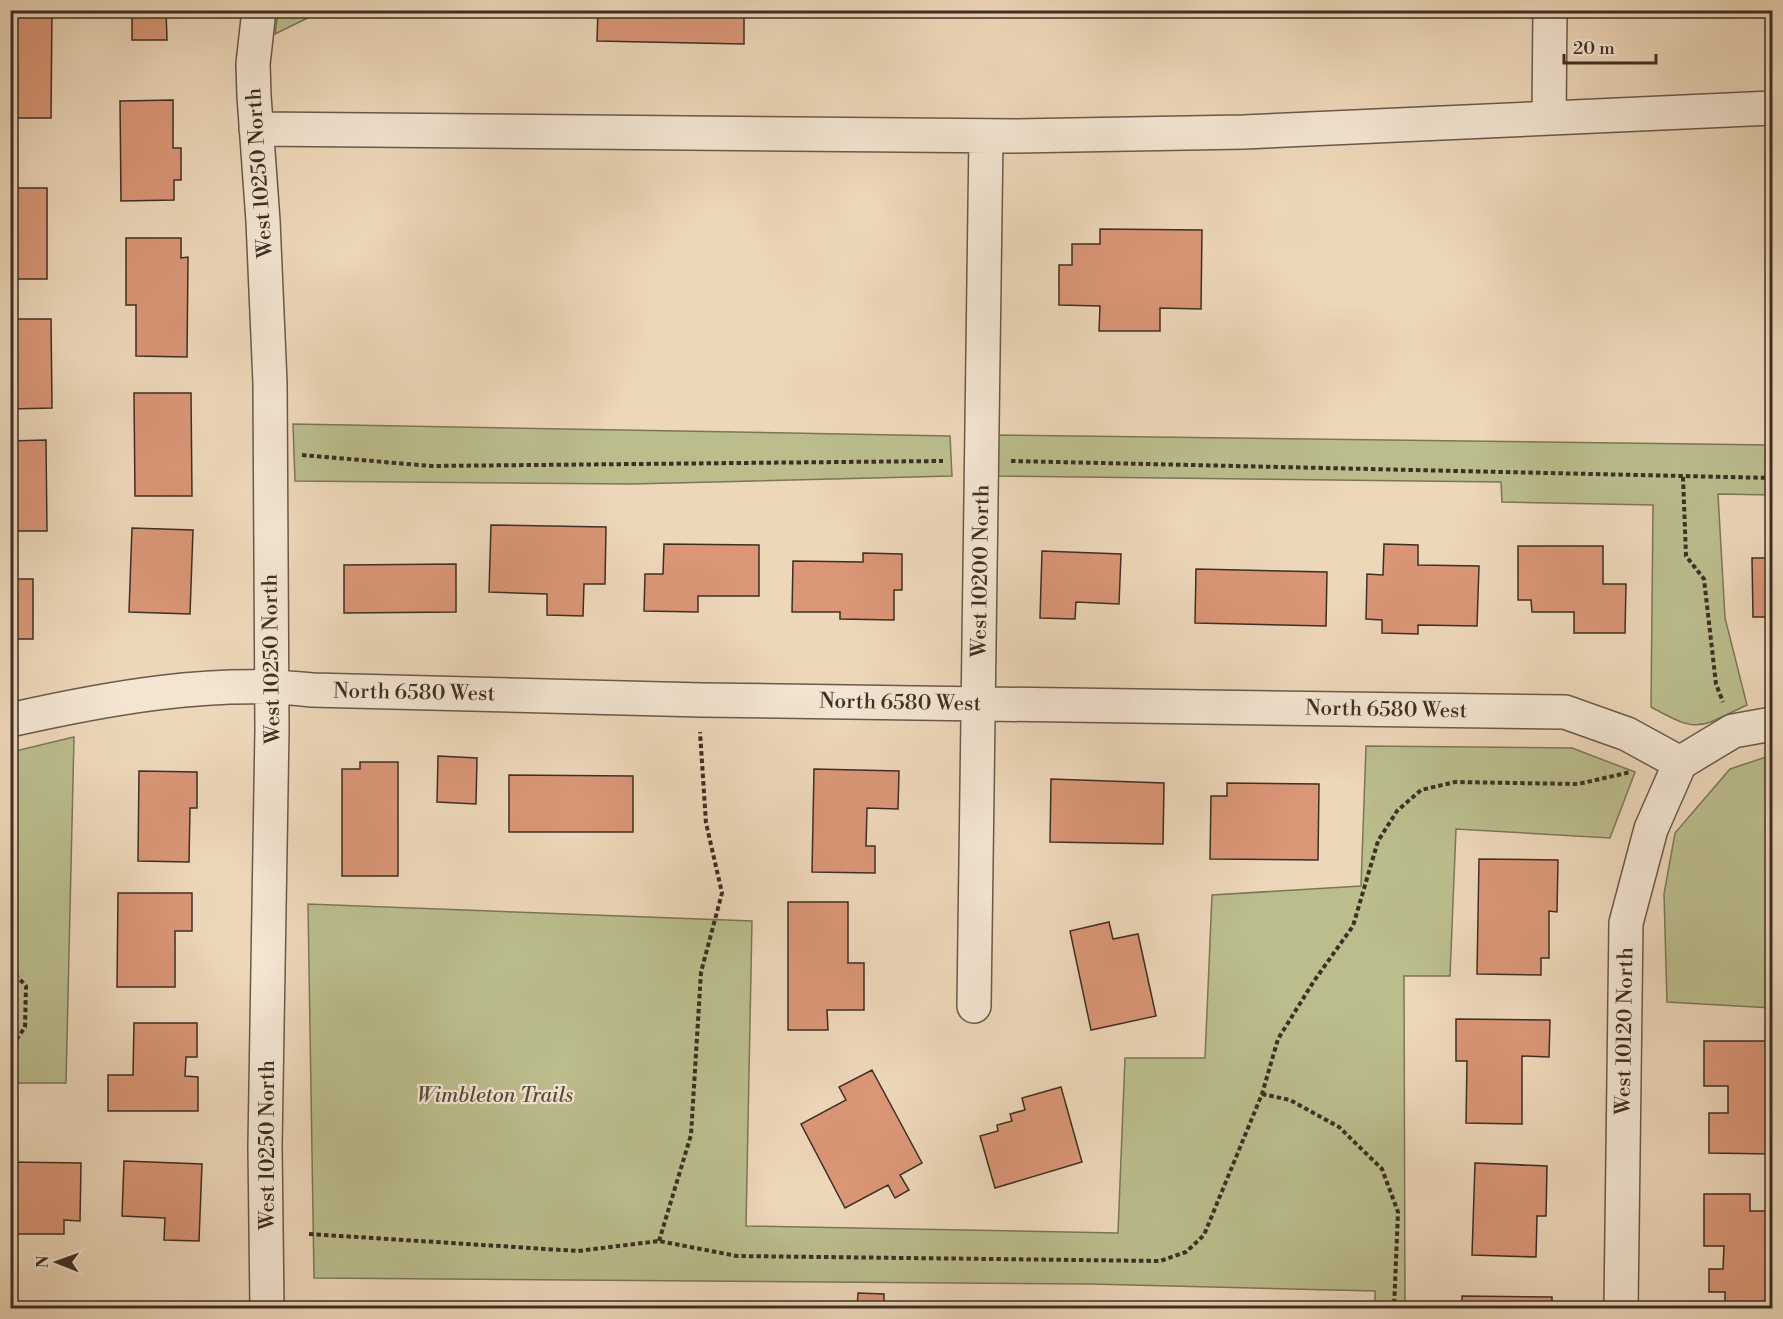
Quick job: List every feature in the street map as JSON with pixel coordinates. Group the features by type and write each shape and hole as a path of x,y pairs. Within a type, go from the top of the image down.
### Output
{"street":[{"name":"West 10250 North","path":"259,10 253,64 267,314 272,686 265,1146 267,1308"},
{"path":"1549,118 1550,10"},
{"path":"256,129 986,136 1244,132 1773,108"},
{"name":"West 10200 North","path":"974,1006 986,136"},
{"name":"North 6580 West","path":"10,720 89,703 234,687 272,686 312,690 702,700 978,702 1565,712 1627,734 1680,763"},
{"path":"1680,763 1733,731 1773,724"},
{"name":"West 10120 North","path":"1621,1308 1626,923 1651,829 1680,763"}],"path":[{"path":"270,453 431,466 943,461"},
{"path":"999,461 1773,478"},
{"path":"1683,477 1686,556 1704,579 1716,684 1725,708"},
{"path":"659,1241 690,1135 700,972 722,893 706,823 699,749 700,730"},
{"path":"309,1234 578,1251 659,1241 736,1256 1160,1261 1186,1252 1204,1236 1262,1094 1278,1040 1314,981 1353,926 1378,841 1397,811 1421,790 1455,782 1578,784 1635,772"},
{"path":"10,969 26,986 26,1027 10,1049"},
{"path":"1262,1094 1290,1100 1339,1127 1382,1169 1398,1212 1394,1308"}],"green space":[{"path":"278,10 322,11 275,34"},
{"path":"293,424 950,436 952,476 632,484 295,481"},
{"path":"990,435 1772,445 1772,495 1718,494 1725,618 1747,705 1699,725 1680,721 1651,707 1653,505 1502,502 1501,482 989,476"},
{"path":"74,737 66,1083 11,1083 11,752"},
{"name":"Wimbleton Trails","path":"1366,746 1572,748 1635,772 1610,838 1456,829 1450,976 1404,976 1405,1308 1375,1308 1375,1291 1090,1284 314,1278 308,904 752,921 746,1226 1118,1233 1125,1058 1205,1058 1212,895 1361,886"},
{"path":"1772,755 1772,1008 1667,1002 1664,894 1675,833 1730,769"}],"building":[{"path":"10,10 52,10 51,118 10,118"},
{"path":"132,10 166,10 167,40 132,40"},
{"path":"598,10 744,10 744,44 597,41"},
{"path":"173,100 173,148 181,148 181,180 174,180 174,200 121,201 120,101"},
{"path":"10,188 47,188 47,279 10,279"},
{"path":"1100,229 1202,230 1201,309 1160,308 1160,331 1099,331 1100,306 1059,305 1059,265 1072,265 1072,244 1100,244"},
{"path":"126,238 181,238 181,258 188,257 187,357 136,356 136,305 126,305"},
{"path":"12,319 51,319 52,408 10,409"},
{"path":"134,393 191,393 192,496 135,496"},
{"path":"46,440 47,531 10,531 10,441"},
{"path":"491,525 606,527 605,584 584,584 583,616 547,615 547,594 489,592"},
{"path":"132,528 193,530 190,614 129,612"},
{"path":"664,544 759,545 759,596 698,596 698,612 644,611 645,574 663,574"},
{"path":"1384,544 1418,545 1418,565 1479,566 1477,626 1418,625 1418,634 1382,633 1382,620 1366,619 1367,574 1383,575"},
{"path":"1518,546 1603,546 1603,584 1626,584 1625,633 1574,633 1574,612 1532,612 1531,600 1518,600"},
{"path":"1042,551 1121,554 1119,604 1076,602 1075,619 1040,618"},
{"path":"863,553 902,554 902,590 894,590 894,620 840,619 840,612 792,612 793,561 863,562"},
{"path":"1752,558 1772,558 1772,617 1753,617"},
{"path":"10,561 15,561 14,579 33,579 33,639 10,639"},
{"path":"456,564 456,612 344,613 344,565"},
{"path":"1196,569 1327,572 1326,626 1195,623"},
{"path":"438,756 477,758 476,804 437,802"},
{"path":"360,762 398,762 398,876 342,876 342,769 360,769"},
{"path":"814,769 899,771 898,809 867,808 866,846 875,846 875,873 812,872"},
{"path":"139,771 197,772 197,808 190,808 189,862 138,861"},
{"path":"509,775 633,776 633,832 509,832"},
{"path":"1051,779 1164,783 1163,844 1050,842"},
{"path":"1227,783 1319,784 1318,860 1210,859 1211,796 1227,796"},
{"path":"1479,859 1558,860 1557,912 1549,911 1549,958 1541,958 1541,975 1477,974"},
{"path":"118,893 192,893 192,931 175,931 175,987 117,987"},
{"path":"788,902 848,902 848,963 864,963 864,1010 827,1010 828,1030 788,1030"},
{"path":"1109,922 1113,939 1138,934 1156,1016 1091,1030 1070,931"},
{"path":"1456,1019 1550,1020 1549,1057 1522,1056 1522,1124 1466,1123 1467,1061 1456,1061"},
{"path":"134,1023 197,1023 197,1057 186,1057 185,1076 198,1077 198,1111 108,1111 108,1075 133,1075"},
{"path":"1704,1041 1772,1041 1772,1154 1709,1153 1709,1113 1728,1113 1728,1086 1704,1086"},
{"path":"872,1070 922,1163 900,1175 909,1190 895,1198 888,1185 845,1208 801,1124 846,1100 839,1087"},
{"path":"1061,1087 1082,1162 995,1188 980,1136 998,1131 997,1125 1012,1121 1010,1114 1025,1110 1022,1098"},
{"path":"124,1161 202,1164 199,1241 164,1240 165,1218 122,1216"},
{"path":"10,1162 81,1163 80,1221 64,1220 64,1234 10,1234"},
{"path":"1475,1163 1547,1166 1546,1216 1537,1216 1536,1257 1472,1255"},
{"path":"1704,1194 1750,1194 1750,1211 1772,1211 1772,1303 1725,1303 1725,1292 1709,1292 1709,1269 1723,1269 1724,1246 1704,1246"},
{"path":"858,1293 884,1294 884,1308 857,1308"},
{"path":"1462,1296 1552,1297 1552,1308 1462,1308"}]}
